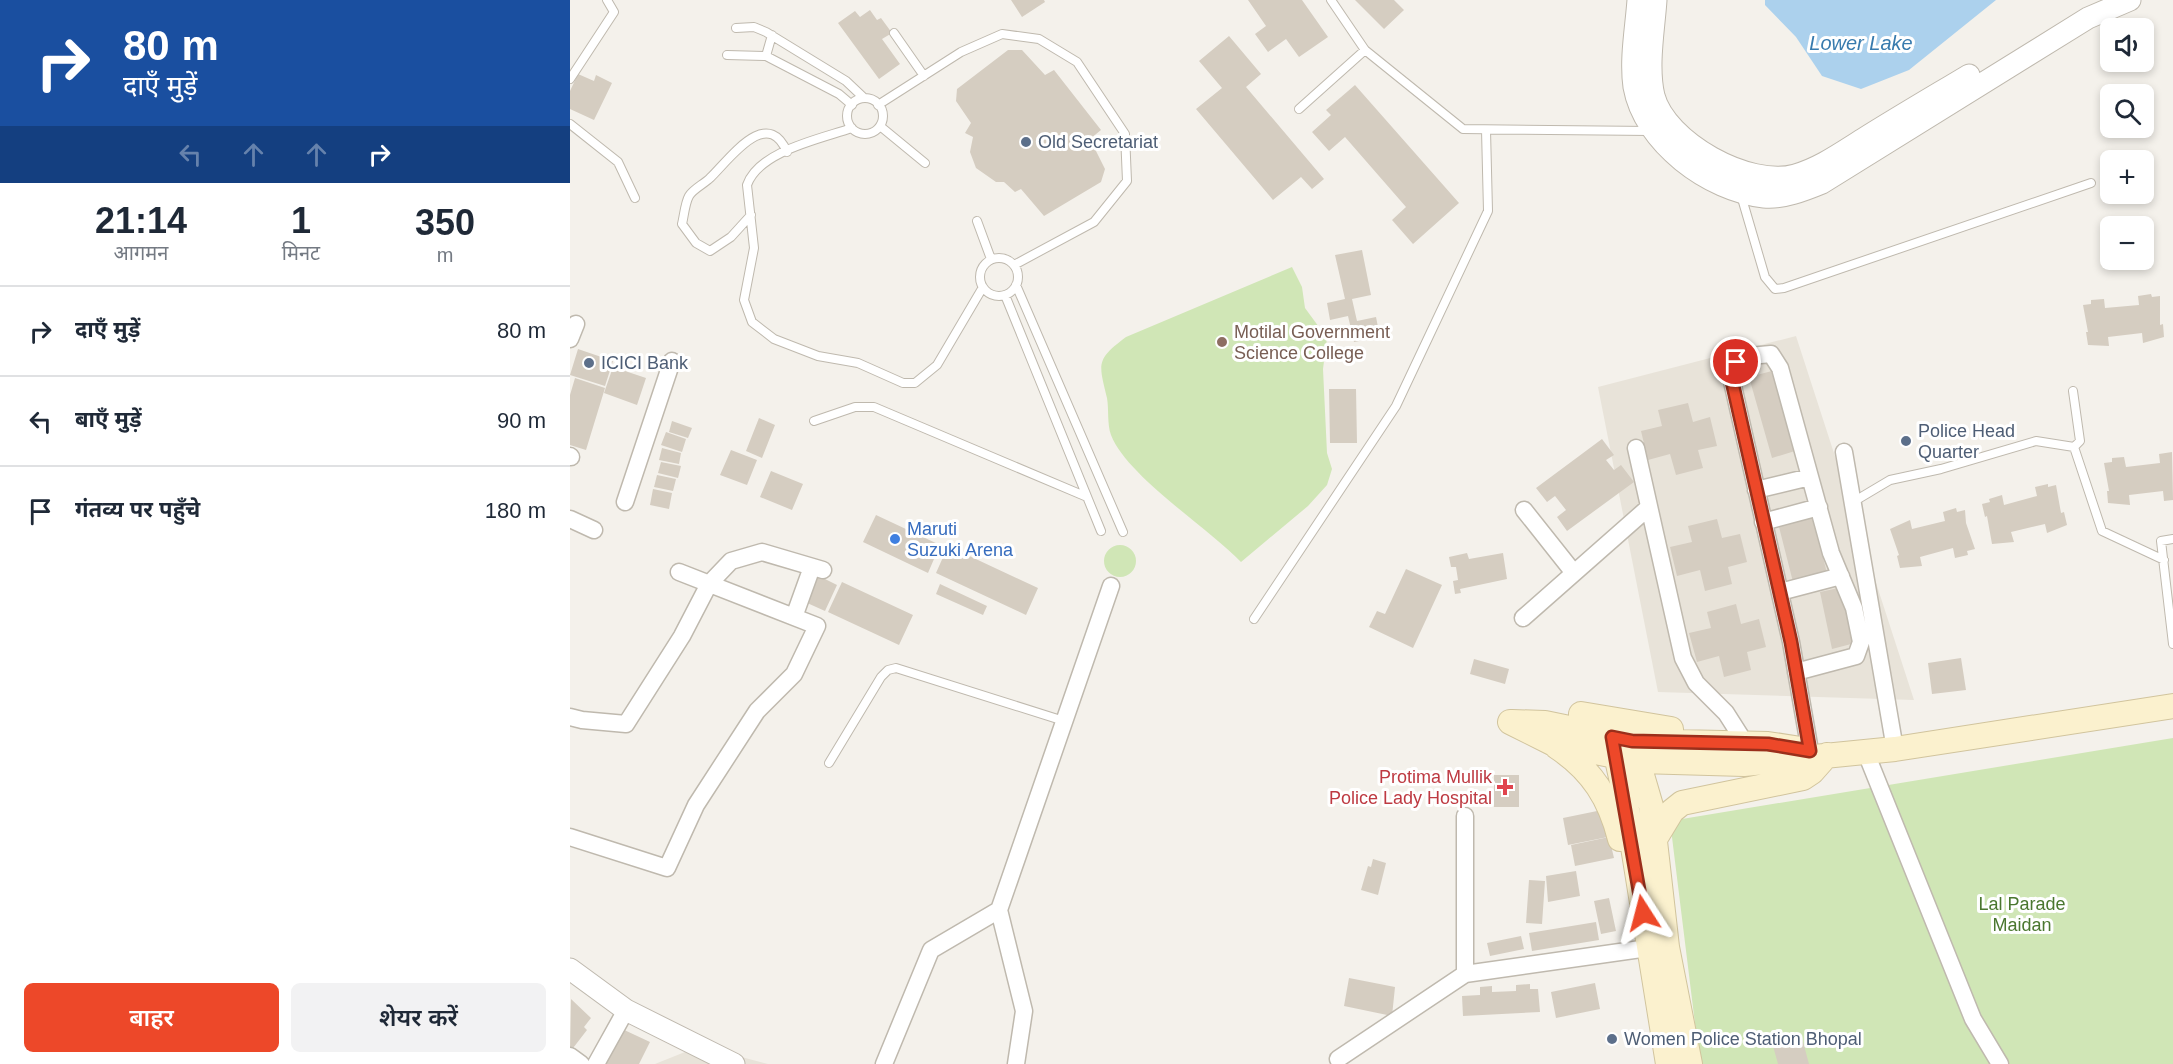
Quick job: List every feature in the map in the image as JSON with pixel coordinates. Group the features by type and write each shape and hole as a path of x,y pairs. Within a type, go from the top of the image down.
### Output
{"main road":[{"path":"1551,743 1625,749 1744,764 1818,753 1866,753 2173,706"},
{"path":"1510,722 1527,712 1551,709 1656,728 1725,732 1818,753"},
{"path":"1510,722 1551,743 1575,759 1593,777 1606,799 1619,835 1631,882 1641,901"},
{"path":"1510,722 1545,723 1625,749 1776,745"},
{"path":"1625,749 1652,806 1667,947 1690,1064"},
{"path":"1625,749 1641,901 1668,1064"},
{"path":"1655,839 1672,811 1682,803 1803,778 1812,772 1818,753"}],"street":[{"path":"1638,0 1633,71 1639,104 1652,130 1668,151 1696,171 1740,191 1765,197 1806,189 1822,183 2088,18 2130,0"},
{"path":"1656,0 1652,82 1662,114 1682,136 1731,166 1766,177 1794,175 1822,164 2093,0"},
{"path":"1796,672 1856,656 1861,642 1854,608 1831,553 1779,368 1771,354 1750,356 1736,362 1731,377 1796,672 1818,753"},
{"path":"625,502 672,362"},
{"path":"1636,448 1683,658 1696,683 1726,713 1740,735"},
{"path":"1845,452 1895,749"},
{"path":"1756,490 1810,477"},
{"path":"1523,618 1649,507"},
{"path":"1763,522 1819,507"},
{"path":"1524,510 1574,573"},
{"path":"570,519 594,530"},
{"path":"570,717 626,724 682,636 709,584 731,561 762,552 817,568 794,617"},
{"path":"570,837 668,868 702,795 758,711 794,674 817,626 679,572"},
{"path":"1780,592 1841,576"},
{"path":"1016,1064 1024,1011 999,910 1111,586"},
{"path":"1866,753 1973,1018 2000,1064"},
{"path":"1465,816 1465,974"},
{"path":"884,1064 931,950 999,910"},
{"path":"1338,1059 1465,974 1648,948"},
{"path":"570,969 626,1010 734,1064"},
{"path":"596,1064 626,1010"},
{"path":"570,1056 581,1064"}],"lane":[{"path":"570,79 614,12 607,0"},
{"path":"1331,0 1365,50 1463,129 1652,130"},
{"path":"736,28 754,27 772,35 846,81 864,98 878,105 883,115 880,126 865,134 852,128 847,119 852,105 864,98"},
{"path":"894,33 924,76"},
{"path":"878,105 961,52 1002,34 1039,39 1077,63 1125,134 1127,181 1094,222 1014,265"},
{"path":"766,56 772,35"},
{"path":"1299,110 1365,50"},
{"path":"727,55 766,56 839,94 852,105"},
{"path":"570,124 618,162 635,198"},
{"path":"880,126 925,162"},
{"path":"852,128 761,163 749,178 747,185 754,248 744,300 747,312 758,330 774,339 818,356 858,363 903,383 915,383 937,365 983,287"},
{"path":"1254,619 1396,406 1488,211 1486,130"},
{"path":"751,215 731,237 710,251 696,243 682,224 689,196 754,136 772,134 782,140 787,152"},
{"path":"1731,166 1765,278 1775,289 1784,288 2091,183"},
{"path":"977,221 991,259"},
{"path":"1004,258 1014,265 1018,277 1016,285 1005,295 993,295 983,287 980,274 991,259 1004,258"},
{"path":"1016,285 1123,532"},
{"path":"1005,295 1101,531"},
{"path":"2073,391 2080,441 2074,447"},
{"path":"814,421 855,407 874,407 1087,497"},
{"path":"1853,502 1890,480 1941,469 2036,441 2074,447"},
{"path":"2074,447 2102,531 2164,560"},
{"path":"2173,539 2162,541 2173,644"},
{"path":"829,763 881,676 888,670 896,669 1064,721"}],"shaded area":[{"path":"1796,336 1914,700 1658,692 1598,387"},
{"path":"700,1046 768,1064 655,1064"}],"green space":[{"path":"1292,267 1302,287 1305,308 1327,338 1323,369 1327,453 1332,469 1327,485 1308,506 1241,562 1150,484 1120,451 1110,431 1107,398 1101,370 1102,363 1109,351 1126,337"},
{"path":"1120,545 1131,550 1136,561 1131,572 1120,577 1109,572 1104,561 1109,550"},
{"name":"Lal Parade Maidan","path":"2173,738 2173,1064 1700,1064 1670,821"}],"water":[{"name":"Lower Lake","path":"1765,0 1996,0 1909,70 1861,89 1822,76 1796,37 1765,5"}],"building":[{"path":"1011,0 1044,0 1045,2 1022,17"},
{"path":"1248,0 1302,0 1328,37 1299,57 1286,39 1268,52 1255,34 1266,26"},
{"path":"1355,0 1394,0 1404,10 1384,29"},
{"path":"870,10 877,20 881,18 892,33 882,39 900,64 879,79 838,23 855,11 860,17"},
{"path":"1229,36 1261,74 1246,87 1324,179 1312,189 1301,177 1273,200 1196,109 1222,88 1199,61"},
{"path":"1008,50 1022,50 1045,75 1054,70 1101,130 1090,139 1105,169 1101,182 1044,216 1021,189 1015,192 1004,182 996,182 976,168 970,152 973,137 965,133 971,123 956,101 957,89"},
{"path":"578,74 594,81 596,75 612,83 594,120 570,109 570,91"},
{"path":"1355,85 1459,203 1413,244 1392,220 1406,207 1345,137 1329,151 1312,132 1331,115 1326,110"},
{"path":"1362,250 1371,295 1352,299 1357,321 1376,317 1380,337 1354,342 1348,316 1330,320 1327,303 1345,299 1335,255"},
{"path":"2151,294 2152,297 2160,296 2160,325 2163,324 2164,337 2143,343 2142,333 2108,337 2109,346 2088,345 2083,305 2091,304 2091,300 2104,299 2105,308 2139,305 2138,296"},
{"path":"578,349 613,361 605,386 570,375"},
{"path":"613,367 646,378 637,405 604,393"},
{"path":"1772,371 1795,451 1772,458 1749,377"},
{"path":"575,378 605,388 586,450 570,445 570,395"},
{"path":"1329,389 1356,389 1357,443 1330,443"},
{"path":"1688,403 1693,422 1710,417 1717,446 1698,450 1703,468 1676,475 1670,454 1648,460 1641,431 1662,426 1658,410"},
{"path":"759,418 775,425 762,458 746,451"},
{"path":"672,421 692,428 688,438 669,432"},
{"path":"666,432 686,439 682,452 661,445"},
{"path":"1602,439 1614,455 1606,460 1614,470 1621,465 1634,482 1567,531 1557,517 1566,510 1555,496 1547,502 1536,488"},
{"path":"662,448 681,453 679,464 659,460"},
{"path":"731,450 757,460 747,485 720,475"},
{"path":"2172,452 2173,500 2164,501 2163,491 2129,495 2130,505 2108,503 2107,491 2109,491 2104,463 2112,462 2112,458 2124,457 2126,467 2160,463 2159,454"},
{"path":"661,462 681,466 678,478 658,473"},
{"path":"771,471 803,484 792,510 760,497"},
{"path":"657,475 676,479 673,491 654,487"},
{"path":"2048,484 2048,487 2056,485 2061,513 2064,512 2067,525 2047,533 2045,524 2011,532 2014,542 1992,544 1987,516 1985,517 1982,504 2002,495 2004,505 2037,496 2035,487"},
{"path":"653,489 672,493 669,509 650,505"},
{"path":"1956,508 1957,512 1965,510 1966,523 1975,549 1967,551 1968,555 1955,558 1953,548 1920,557 1922,566 1900,568 1897,556 1899,555 1890,529 1910,520 1912,529 1945,521 1943,512"},
{"path":"1811,511 1827,573 1793,582 1777,519"},
{"path":"876,515 940,545 928,573 863,542"},
{"path":"1717,519 1722,538 1740,534 1747,562 1728,567 1732,584 1705,591 1700,570 1677,576 1670,547 1692,542 1688,526"},
{"path":"948,546 1038,588 1026,615 936,573"},
{"path":"1467,553 1469,559 1503,553 1507,579 1460,589 1461,593 1455,594 1453,581 1458,580 1456,567 1451,567 1449,557"},
{"path":"1406,569 1442,585 1413,648 1369,627 1377,611 1385,614"},
{"path":"817,575 837,585 825,611 805,602"},
{"path":"842,582 913,615 899,645 828,612"},
{"path":"940,584 987,606 983,615 936,594"},
{"path":"1843,587 1855,643 1832,649 1820,592"},
{"path":"1736,604 1741,624 1759,619 1766,647 1747,652 1751,670 1724,677 1719,656 1697,662 1689,633 1711,628 1707,612"},
{"path":"1961,658 1966,690 1932,694 1928,663"},
{"path":"1474,659 1509,669 1505,684 1470,674"},
{"path":"1494,775 1519,775 1519,807 1494,807"},
{"path":"1602,810 1608,837 1568,845 1563,818"},
{"path":"1609,837 1614,858 1575,866 1571,845"},
{"path":"1373,859 1386,863 1378,895 1361,890 1368,866 1371,867"},
{"path":"1576,871 1580,896 1548,902 1546,876"},
{"path":"1529,880 1545,881 1542,924 1526,923"},
{"path":"1609,898 1616,931 1601,934 1594,901"},
{"path":"1596,922 1599,940 1532,951 1529,933"},
{"path":"1521,936 1524,949 1490,956 1487,943"},
{"path":"1349,978 1395,987 1392,1016 1344,1006"},
{"path":"1595,983 1600,1009 1556,1018 1551,992"},
{"path":"1530,984 1530,989 1538,989 1540,1012 1463,1016 1462,996 1480,995 1480,987 1492,986 1492,992 1516,991 1516,985"},
{"path":"571,999 591,1018 584,1027 587,1030 570,1052"},
{"path":"620,1028 650,1042 639,1064 603,1064"},
{"path":"1802,1038 1809,1064 1778,1064 1773,1046"}],"place":[{"name":"Old Secretariat","path":"1026,142"},
{"name":"Motilal Government Science College","path":"1222,342"},
{"name":"ICICI Bank","path":"589,363"},
{"name":"Police Head Quarter","path":"1906,441"},
{"name":"Maruti Suzuki Arena","path":"895,539"},
{"name":"Protima Mullik Police Lady Hospital","path":"1505,787"},
{"name":"Women Police Station Bhopal","path":"1612,1039"}],"route":[{"path":"1643,913 1624,790 1612,737 1632,741 1768,744 1810,751 1791,642 1731,377 1736,362"}]}
